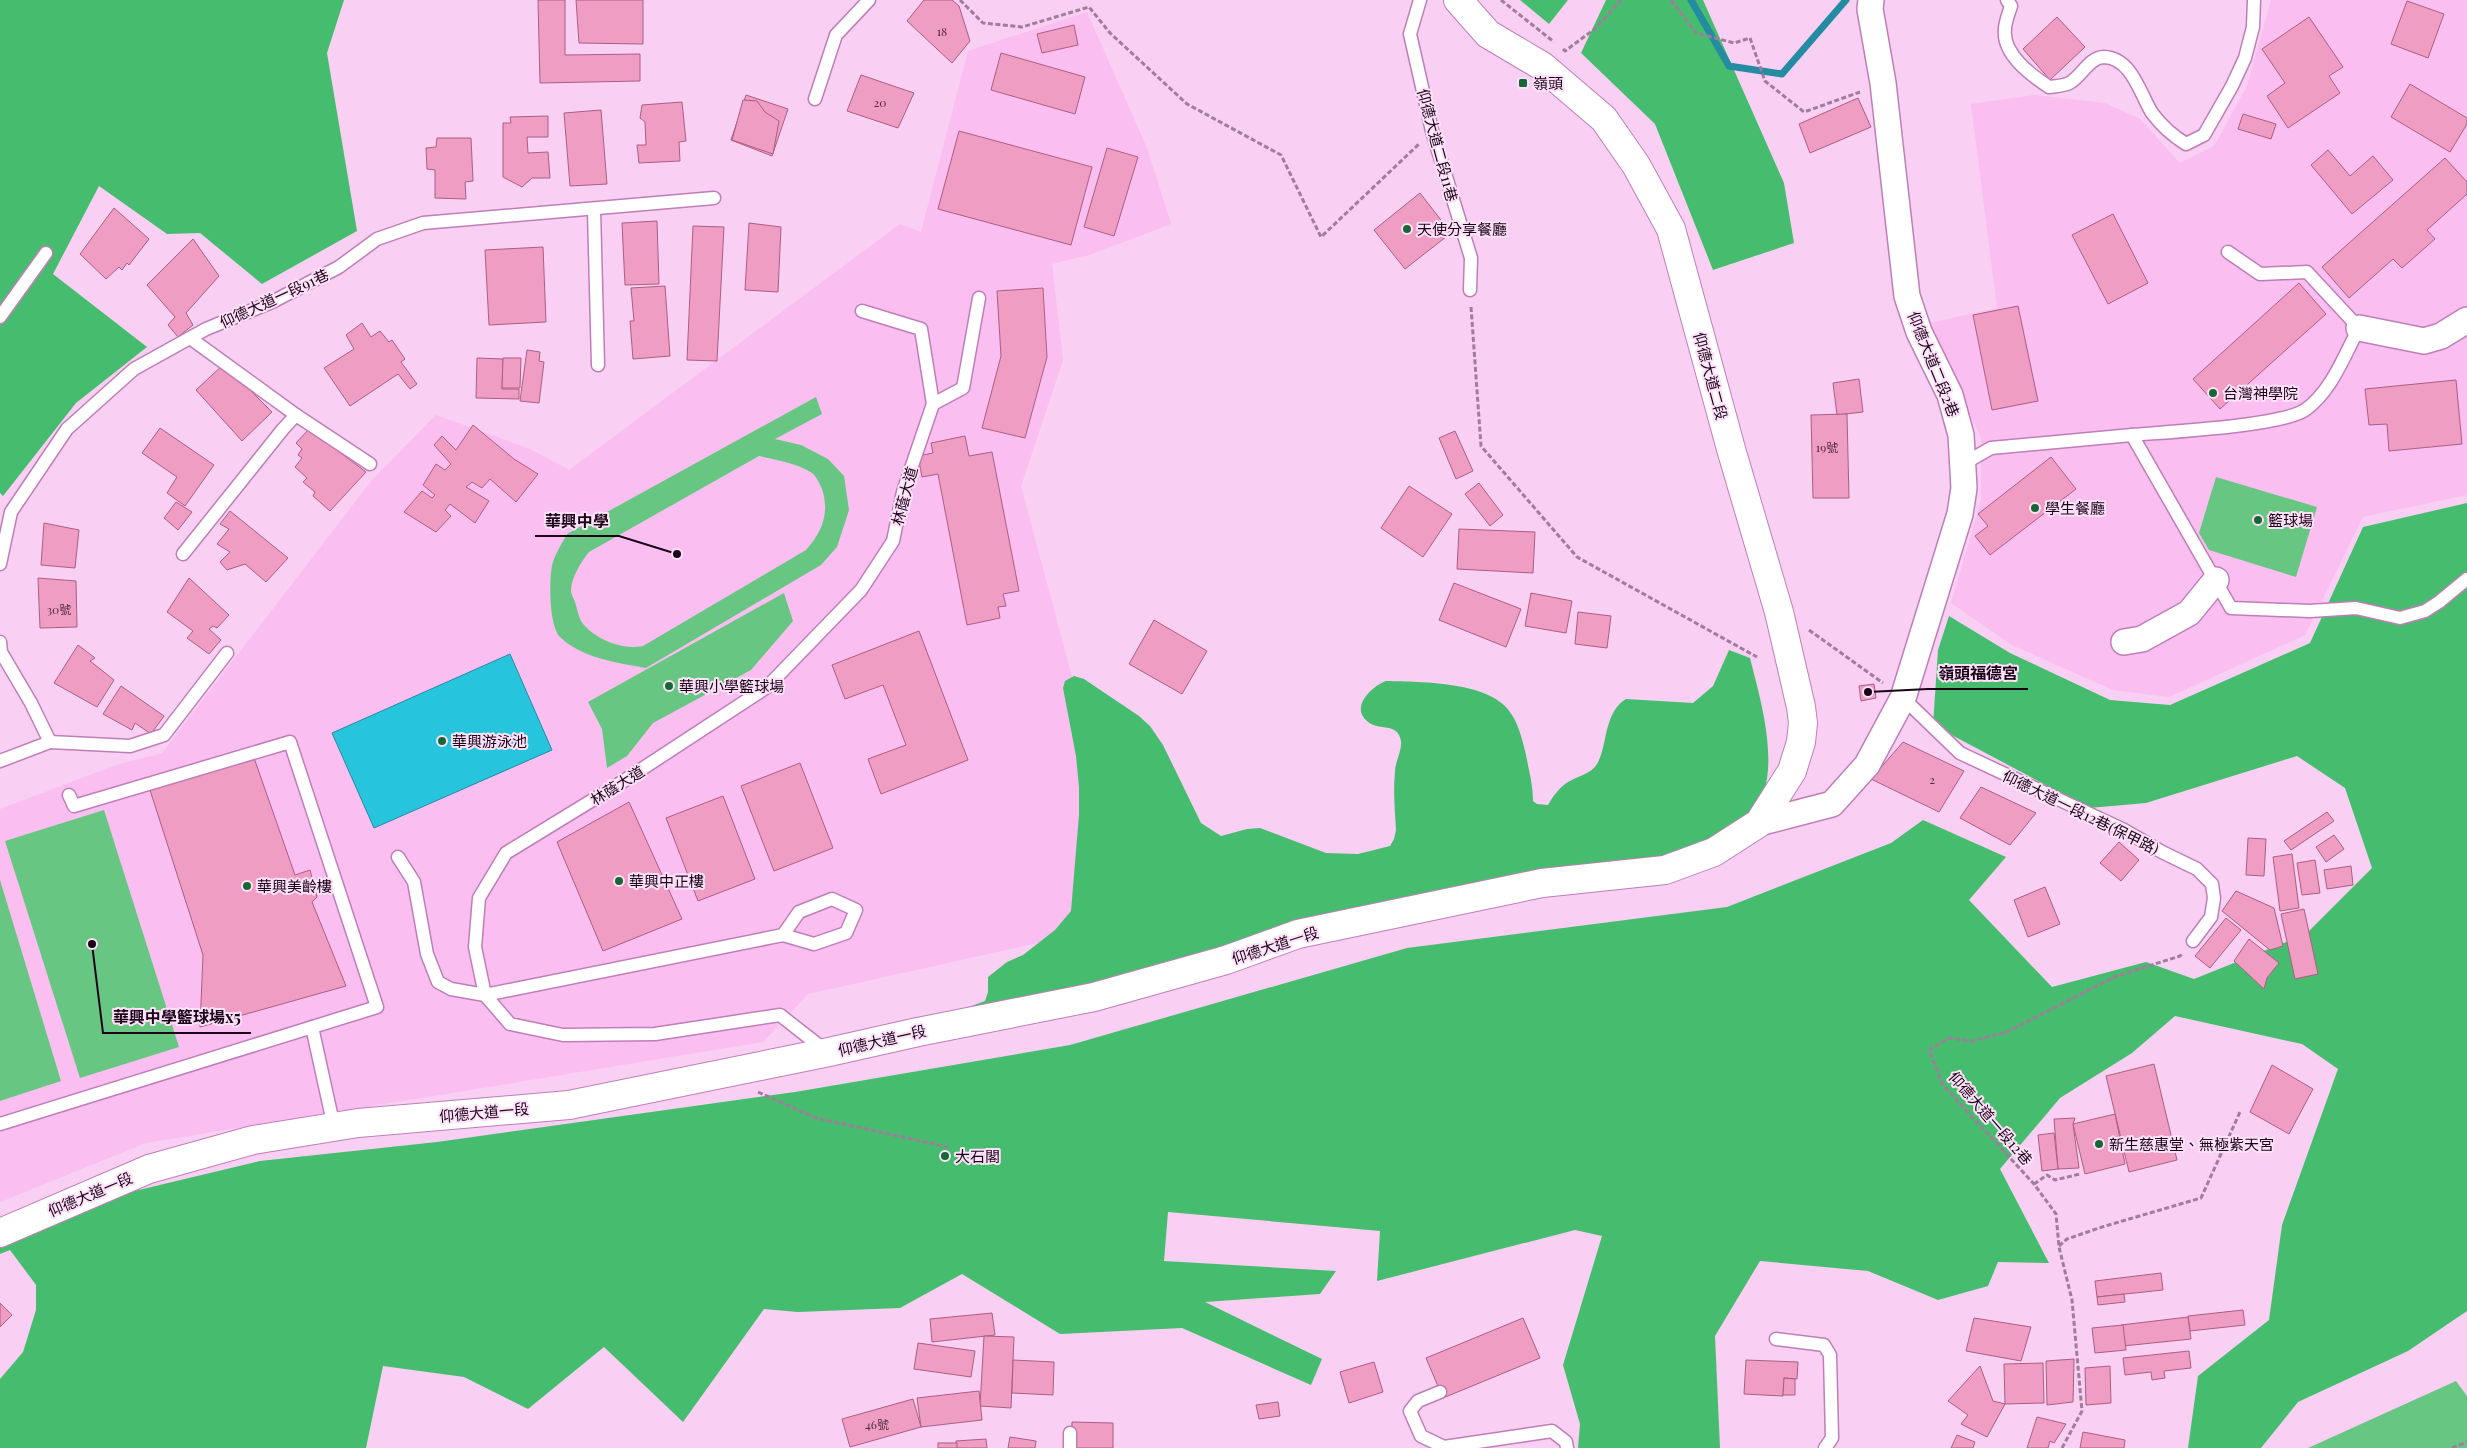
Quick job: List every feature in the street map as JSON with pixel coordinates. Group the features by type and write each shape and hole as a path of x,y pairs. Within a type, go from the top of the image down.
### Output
{"main road":[{"name":"仰德大道二段","path":"1458,0 1488,34 1542,66 1604,119 1636,165 1671,229 1731,449 1779,612 1802,707 1802,732 1794,764 1789,776 1759,823"},
{"name":"仰德大道一段","path":"0,1233 149,1169 253,1140 332,1128 569,1105 1094,997 1226,960 1298,934 1542,883 1665,870 1714,852 1759,823"}],"street":[{"name":"仰德大道二段2巷","path":"1759,823 1832,804 1867,765 1903,698 1960,514 1964,488 1961,435 1950,395 1919,332 1907,296 1883,83 1870,9 1871,0"},
{"path":"2359,328 2424,340 2441,336 2467,320"},
{"path":"2124,642 2142,639 2189,613 2216,580"}],"lane":[{"path":"815,98 836,35 869,0"},
{"name":"仰德大道二段11巷","path":"1420,0 1410,34 1432,131 1471,258 1470,290"},
{"path":"2007,0 2011,6 2004,30 2009,51 2032,76 2049,88 2070,84 2085,71 2093,60 2103,57 2118,61 2129,71 2152,113 2175,137 2186,144 2204,135 2245,58 2253,27 2254,0"},
{"name":"仰德大道一段91巷","path":"0,564 11,512 67,429 134,369 206,329 272,302 331,271 377,239 423,223 594,210 714,198"},
{"path":"594,210 598,365"},
{"path":"1962,464 1991,448 2269,421 2304,411 2326,390 2359,328 2307,272 2260,274 2228,252"},
{"path":"0,317 46,253"},
{"path":"933,404 963,388 979,298"},
{"name":"林蔭大道","path":"829,1052 780,1015 655,1034 564,1036 510,1024 485,995 475,947 479,898 506,853 616,786 767,687 861,590 893,540 903,492 933,404 921,329 862,311"},
{"path":"190,338 296,415 370,464"},
{"path":"183,554 296,415"},
{"path":"2132,435 2231,608 2310,611 2356,608 2400,618 2425,611 2467,579"},
{"path":"0,642 1,652 31,703 50,742"},
{"path":"0,761 50,742 130,746 164,735 228,653"},
{"name":"仰德大道一段12巷(保甲路)","path":"1903,698 1960,753 2124,830 2197,869 2212,884 2214,898 2210,917 2193,940"},
{"path":"0,1124 378,1007 290,742 74,806 69,795"},
{"path":"398,857 414,882 427,954 438,982 451,990 485,995 783,935 814,944 846,933 856,910 832,898 799,912 783,935"},
{"path":"312,1027 332,1118 332,1128"},
{"path":"1776,1339 1824,1345 1830,1355 1832,1438 1825,1448"},
{"path":"1440,1392 1418,1401 1410,1411 1421,1436 1444,1447 1552,1431 1566,1442 1567,1448"},
{"path":"1070,1433 1070,1448"}],"path":[{"path":"960,0 983,23 1022,27 1089,7 1110,34 1187,104 1281,155 1321,237 1432,131"},
{"path":"1501,0 1566,51 1596,28 1621,0"},
{"path":"1671,0 1696,32 1734,43 1750,38 1765,81 1804,112 1883,83"},
{"path":"1470,290 1481,446 1577,557 1757,656"},
{"path":"1806,628 1903,698"},
{"name":"仰德大道一段12巷","path":"2062,1448 2082,1411 2072,1300 2059,1246 2056,1214 2034,1184 1943,1085 1929,1050 1949,1038 1972,1041 2007,1032 2114,977 2180,956 2193,940"},
{"path":"755,1091 816,1118 948,1146"},
{"path":"2059,1246 2068,1239 2102,1227 2201,1198 2240,1112"},
{"path":"2034,1184 2047,1174 2055,1180 2080,1174"},
{"path":"2452,1448 2467,1442"}],"shaded area":[{"name":"台灣神學院","path":"2271,0 2467,0 2467,495 2363,517 2305,635 2169,697 2113,690 2012,645 1951,603 1981,501 1981,438 1938,348 1929,323 1997,308 1971,104 2034,95 2105,103 2140,119 2180,163 2214,146 2247,86"},
{"path":"1087,12 1147,148 1171,224 1089,255 1052,264 1063,360 1021,486 1096,767 1087,932 808,994 763,1042 146,1143 0,1202 0,809 119,764 162,753 372,480 436,415 530,449 569,470 900,224 921,232 968,51"}],"green space":[{"path":"0,0 344,0 327,53 357,231 262,284 200,233 167,234 99,186 53,274 147,347 76,403 3,496 0,493"},
{"path":"1520,0 1568,0 1549,24"},
{"path":"1606,0 1703,0 1784,183 1794,243 1713,270 1655,124 1581,53"},
{"path":"816,397 822,414 775,439 801,445 828,459 844,476 849,510 837,547 821,565 646,668 612,662 589,655 569,644 556,631 550,592 551,573 554,558 567,534","holes":["759,456 793,464 813,474 818,480 824,498 825,514 820,529 806,550 643,646 626,647 617,645 600,638 586,627 580,619 571,586 580,565 589,552"]},
{"name":"籃球場","path":"2216,477 2317,507 2296,577 2209,550 2199,533"},
{"path":"2467,503 2467,1311 2408,1351 2298,1402 2261,1448 2188,1448 2198,1376 2269,1320 2282,1225 2338,1069 2302,1044 2175,1016 2132,1053 2060,1098 2000,1169 2049,1263 1998,1262 1988,1286 1938,1300 1868,1271 1760,1261 1715,1336 1720,1448 1578,1448 1580,1424 1563,1365 1602,1236 1575,1230 1377,1281 1380,1231 1168,1212 1164,1261 1336,1271 1320,1294 1205,1302 1322,1359 1311,1385 1182,1328 1060,1334 962,1274 900,1308 798,1312 764,1309 683,1422 604,1347 528,1409 464,1377 383,1366 366,1448 0,1448 0,1379 23,1352 36,1310 36,1285 10,1250 0,1254 0,1247 101,1199 260,1161 437,1142 795,1092 1070,1045 1407,948 1727,907 1891,843 1923,820 2006,857 1969,900 2052,987 2146,962 2194,979 2306,934 2372,868 2345,788 2297,756 2146,803 2089,808 1933,725 1938,650 1949,616 2010,653 2110,700 2170,705 2310,643 2363,527"},
{"name":"華興小學籃球場","path":"784,593 793,621 751,670 653,723 627,756 607,768 602,729 588,702"},
{"path":"1729,650 1750,658 1767,738 1767,780 1762,799 1747,820 1688,858 1105,990 961,1010 985,1001 988,992 988,977 1007,962 1023,955 1055,930 1071,911 1079,815 1079,787 1076,756 1063,688 1065,681 1074,676 1084,679 1139,716 1150,726 1163,745 1201,823 1221,836 1247,829 1260,828 1326,853 1358,854 1390,846 1396,830 1394,779 1401,739 1394,730 1376,726 1367,721 1362,715 1361,710 1362,704 1369,692 1380,684 1386,681 1401,681 1455,686 1489,695 1503,704 1517,724 1531,778 1533,801 1537,804 1548,805 1556,792 1565,784 1588,773 1597,764 1613,713 1626,699 1693,703 1713,686"},
{"path":"104,810 179,1047 80,1078 5,841"},
{"path":"0,880 61,1081 0,1101"},
{"path":"2456,1381 2467,1396 2467,1448 2308,1448"}],"water":[{"name":"華興游泳池","path":"510,654 552,750 374,828 332,733"}],"building":[{"path":"538,0 565,0 565,55 640,54 640,81 540,83"},
{"path":"576,0 643,0 643,44 579,43"},
{"path":"924,0 952,0 959,6 970,41 952,63 907,21"},
{"path":"2407,1 2444,14 2428,58 2391,44"},
{"path":"2057,17 2085,47 2050,80 2023,49"},
{"path":"2309,17 2343,67 2329,76 2340,93 2288,128 2267,96 2285,83 2262,49"},
{"path":"1074,25 1078,45 1042,53 1037,34"},
{"path":"1001,53 1085,77 1075,114 991,90"},
{"path":"861,75 914,93 898,128 847,111"},
{"path":"2410,84 2467,118 2467,124 2450,152 2391,117"},
{"path":"746,95 788,109 772,156 731,140"},
{"path":"1858,98 1871,127 1810,153 1799,124"},
{"path":"743,100 757,101 765,112 779,121 773,154 732,140"},
{"path":"682,102 686,141 679,142 680,161 639,163 637,145 646,145 645,122 640,118 642,105"},
{"path":"601,110 607,184 570,186 564,113"},
{"path":"2243,114 2276,124 2271,139 2238,129"},
{"path":"548,116 548,137 527,137 528,153 548,152 550,178 532,178 522,187 503,177 503,123 511,123 510,117"},
{"path":"959,131 1092,167 1071,245 938,209"},
{"path":"437,138 471,138 473,181 465,182 466,199 435,198 435,170 427,169 426,148 436,147"},
{"path":"1107,148 1138,157 1114,236 1084,227"},
{"path":"2328,150 2350,176 2373,156 2393,180 2352,214 2311,165"},
{"path":"2445,158 2467,182 2467,194 2427,230 2435,239 2402,268 2393,259 2349,298 2322,267"},
{"path":"1420,193 1451,233 1405,269 1374,230"},
{"path":"114,208 149,239 129,265 127,263 122,270 119,267 106,279 80,254"},
{"path":"2113,214 2148,283 2108,304 2072,235"},
{"path":"657,221 659,284 625,285 622,223"},
{"path":"749,223 781,227 778,292 745,290"},
{"path":"693,226 724,227 717,361 687,360"},
{"path":"193,239 219,276 186,313 193,325 178,337 168,325 175,317 147,285"},
{"path":"543,247 546,322 489,325 485,250"},
{"path":"2299,283 2326,314 2220,409 2193,379"},
{"path":"665,286 670,356 633,359 630,321 634,321 631,288"},
{"path":"1043,288 1047,357 1025,438 982,428 1001,356 997,291"},
{"path":"2018,306 2038,401 1992,410 1973,315"},
{"path":"362,323 371,337 380,331 389,342 392,340 405,359 401,362 417,384 410,389 398,374 350,406 324,368 354,349 346,335"},
{"path":"527,350 540,352 539,361 544,362 539,403 520,401"},
{"path":"477,358 503,359 502,389 519,389 519,399 476,398"},
{"path":"503,358 521,358 520,388 502,388"},
{"path":"224,364 272,412 242,441 196,390"},
{"path":"1859,379 1863,412 1837,415 1833,383"},
{"path":"2456,380 2462,444 2389,451 2387,424 2369,425 2365,389"},
{"path":"1847,414 1849,498 1813,498 1811,415"},
{"path":"473,425 514,459 538,474 516,502 490,479 482,488 472,482 466,487 489,501 475,523 450,504 445,510 451,516 436,532 404,512 422,491 432,498 435,495 423,485 436,464 445,470 451,464 434,445 442,436 456,450"},
{"path":"160,428 214,465 185,506 167,493 177,477 142,453"},
{"path":"309,429 366,472 330,511 313,496 315,492 303,482 307,478 295,467 302,458 298,455 302,449 296,443"},
{"path":"1455,431 1473,471 1456,479 1439,438"},
{"path":"965,436 969,456 992,452 1019,591 1003,594 1006,606 998,607 1000,618 967,625 938,474 922,477 918,456 933,453 931,443"},
{"path":"2051,457 2076,489 1990,555 1975,536 1988,526 1978,514"},
{"path":"1479,483 1503,515 1490,526 1465,494"},
{"path":"1409,486 1452,514 1423,557 1381,528"},
{"path":"176,502 192,512 178,530 164,518"},
{"path":"230,511 288,558 266,582 245,564 227,570 220,562 230,552 217,544 229,529 220,524"},
{"path":"44,523 79,530 75,568 41,565"},
{"path":"1459,529 1535,532 1533,573 1457,569"},
{"path":"38,578 76,581 77,627 40,628"},
{"path":"189,578 229,615 217,628 213,626 209,629 221,640 209,654 187,638 193,631 167,612"},
{"path":"1454,583 1521,609 1506,647 1439,620"},
{"path":"1531,593 1572,601 1566,633 1525,626"},
{"path":"1578,612 1611,616 1607,648 1575,644"},
{"path":"1154,620 1207,651 1182,694 1129,664"},
{"path":"919,631 968,760 881,794 868,759 906,745 883,685 845,699 832,665"},
{"path":"78,645 95,658 90,661 114,680 97,707 54,683"},
{"path":"1874,684 1876,698 1861,701 1859,686"},
{"path":"121,686 164,716 151,734 135,723 132,730 103,714"},
{"path":"1903,742 1964,771 1939,812 1871,779"},
{"name":"華興美齡樓","path":"253,755 295,875 310,870 317,897 312,902 346,986 200,1027 203,955 149,787"},
{"path":"800,763 833,848 774,871 741,786"},
{"path":"1981,787 2036,813 2010,845 1960,818"},
{"path":"723,796 755,879 698,901 666,818"},
{"name":"華興中正樓","path":"629,802 682,919 603,951 557,842"},
{"path":"2327,812 2334,821 2291,850 2284,841"},
{"path":"2334,835 2344,849 2326,862 2316,847"},
{"path":"2248,838 2266,839 2264,876 2246,875"},
{"path":"2119,842 2139,860 2121,881 2100,863"},
{"path":"2292,854 2299,908 2280,911 2273,857"},
{"path":"2315,860 2320,893 2302,895 2297,863"},
{"path":"2351,866 2353,885 2327,889 2324,870"},
{"path":"2045,887 2060,924 2028,937 2014,900"},
{"path":"2236,891 2274,908 2283,946 2270,950 2222,911"},
{"path":"2304,909 2318,974 2295,979 2281,914"},
{"path":"2226,918 2241,930 2210,968 2195,956"},
{"path":"2249,939 2279,963 2267,978 2264,989 2234,961"},
{"path":"2154,1064 2177,1160 2129,1172 2106,1076"},
{"path":"2272,1065 2313,1089 2289,1134 2250,1112"},
{"name":"新生慈惠堂、無極紫天宮","path":"2115,1114 2125,1164 2085,1174 2073,1124"},
{"path":"2075,1118 2073,1124 2079,1168 2058,1169 2054,1119"},
{"path":"2054,1133 2058,1169 2042,1171 2038,1135"},
{"path":"2161,1273 2163,1290 2097,1297 2095,1281"},
{"path":"2124,1294 2125,1302 2098,1305 2097,1297"},
{"path":"0,1303 12,1315 0,1327"},
{"path":"2243,1310 2245,1325 2190,1331 2188,1316"},
{"path":"992,1313 995,1335 932,1342 930,1319"},
{"path":"2188,1317 2191,1339 2123,1346 2121,1325"},
{"path":"1523,1318 1540,1358 1443,1398 1426,1358"},
{"path":"1974,1318 2031,1327 2021,1361 1966,1351"},
{"path":"2123,1325 2126,1350 2095,1353 2092,1328"},
{"path":"984,1336 1014,1337 1011,1408 980,1406"},
{"path":"918,1343 975,1351 971,1377 914,1369"},
{"path":"2189,1351 2191,1368 2164,1371 2165,1378 2152,1380 2151,1372 2125,1375 2123,1358"},
{"path":"2074,1359 2073,1402 2047,1405 2046,1361"},
{"path":"1013,1360 1054,1362 1053,1395 1012,1393"},
{"path":"1746,1360 1798,1362 1797,1379 1784,1378 1783,1396 1744,1394"},
{"path":"1374,1362 1383,1392 1349,1403 1340,1372"},
{"path":"2043,1363 2044,1403 2005,1404 2004,1364"},
{"path":"1980,1366 1993,1401 2005,1404 1987,1437 1961,1424 1968,1415 1948,1401"},
{"path":"2110,1366 2111,1403 2086,1405 2085,1368"},
{"path":"1784,1378 1795,1379 1795,1395 1783,1395"},
{"path":"979,1391 982,1420 921,1427 917,1398"},
{"path":"913,1399 921,1427 850,1447 842,1419"},
{"path":"1278,1402 1280,1416 1259,1419 1256,1405"},
{"path":"2037,1417 2066,1424 2054,1443 2050,1441 2048,1448 2027,1448"},
{"path":"1072,1422 1113,1423 1113,1448 1071,1448"},
{"path":"2083,1432 2125,1440 2124,1448 2080,1448"},
{"path":"1957,1435 1975,1442 1973,1448 1951,1448"},
{"path":"1010,1437 1036,1441 1035,1448 1008,1448"},
{"path":"986,1439 987,1448 956,1448 956,1441"},
{"path":"938,1443 957,1443 957,1448 938,1448"}],"waterway":[{"path":"1691,0 1729,66 1782,74 1846,0"}],"place":[{"name":"嶺頭","path":"1523,83"},
{"name":"天使分享餐廳","path":"1407,229"},
{"name":"台灣神學院","path":"2213,393"},
{"name":"學生餐廳","path":"2035,508"},
{"name":"籃球場","path":"2258,520"},
{"name":"華興中學","path":"677,554"},
{"name":"華興小學籃球場","path":"669,686"},
{"name":"嶺頭福德宮","path":"1868,692"},
{"name":"華興游泳池","path":"442,741"},
{"name":"華興中正樓","path":"619,881"},
{"name":"華興美齡樓","path":"247,886"},
{"name":"華興中學籃球場x5","path":"92,944"},
{"name":"新生慈惠堂、無極紫天宮","path":"2099,1144"},
{"name":"大石閣","path":"945,1156"}]}
